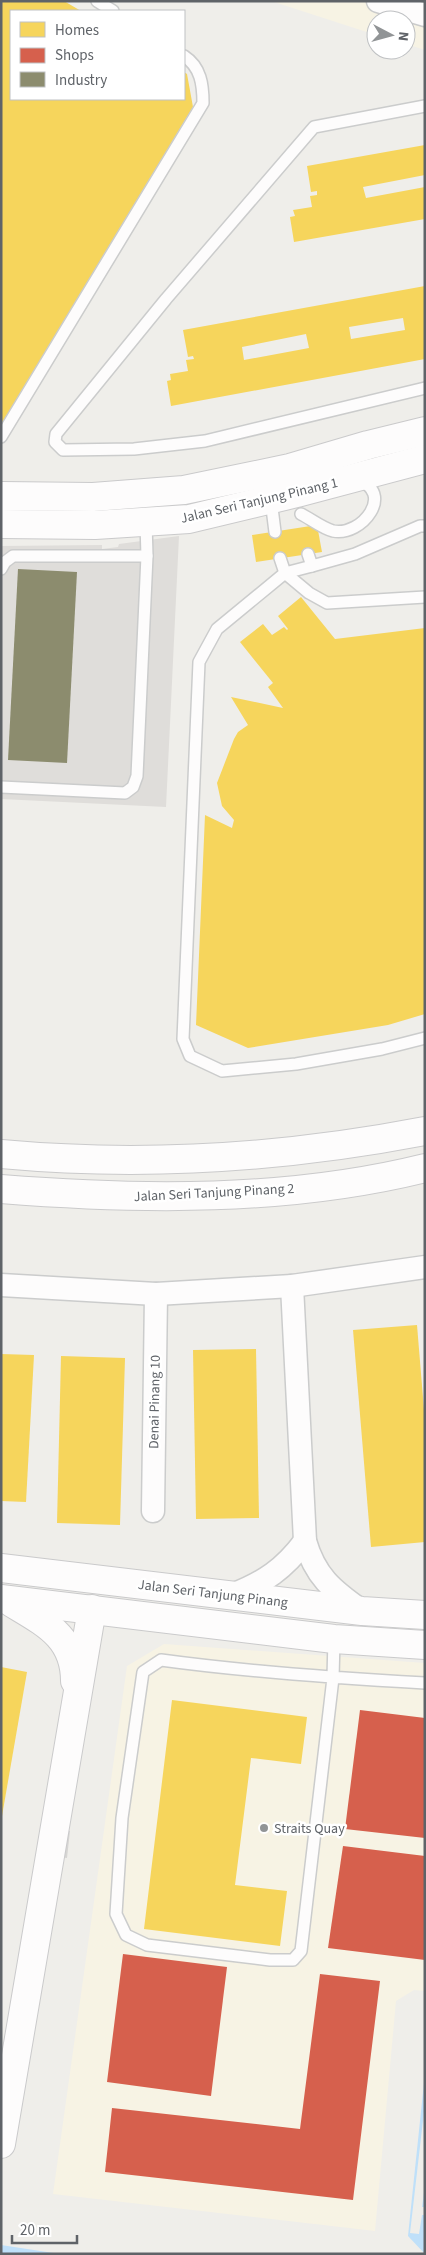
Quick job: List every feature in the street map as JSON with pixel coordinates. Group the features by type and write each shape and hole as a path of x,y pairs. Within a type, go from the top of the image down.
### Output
{"street":[{"path":"378,1 425,15"},
{"name":"Jalan Seri Tanjung Pinang 1","path":"1,496 93,497 184,490 296,492 368,445 425,431"},
{"name":"Jalan Seri Tanjung Pinang 1","path":"1,524 95,525 146,523 189,518 271,500 425,459"},
{"path":"1,1154 54,1159 219,1158 270,1155 332,1147 425,1131"},
{"name":"Jalan Seri Tanjung Pinang 2","path":"1,1189 103,1196 185,1196 331,1185 425,1168"},
{"path":"1,1285 156,1294 292,1286 425,1267"},
{"path":"292,1286 305,1541 310,1559 318,1574 329,1586 362,1610"},
{"name":"Denai Pinang 10","path":"153,1511 156,1294"},
{"path":"232,1595 263,1581 280,1570 305,1541"},
{"name":"Jalan Seri Tanjung Pinang","path":"1,1568 362,1610 425,1614"},
{"path":"3,1599 92,1608 334,1639 425,1645"},
{"path":"3,1599 51,1626 68,1648 75,1669 75,1708"},
{"path":"1,2144 92,1608"}],"lane":[{"path":"97,1 111,10"},
{"path":"1,437 203,103 203,81 189,59 185,57"},
{"path":"425,106 314,127 148,320 56,434 54,442 63,450 134,449 206,440 425,388"},
{"path":"296,492 333,531 345,530 364,521 374,509 375,498 370,487 362,481 353,478"},
{"path":"296,492 303,527"},
{"path":"271,500 275,532"},
{"path":"1,787 125,793 133,787 138,776 146,523"},
{"path":"425,526 420,526 355,554 285,573 217,629 199,662 183,1038 190,1056 222,1071 296,1064 382,1049 425,1038"},
{"path":"308,554 312,566"},
{"path":"1,569 5,562 13,556 146,556"},
{"path":"280,558 285,573 308,593 326,603 425,597"},
{"path":"334,1639 333,1678 301,1951 293,1960 270,1960 147,1945 126,1935 116,1914 121,1828 143,1672 161,1660 222,1668 333,1678 425,1683"}],"shaded area":[{"path":"271,1 425,1 425,50 416,47 416,10 366,10 366,32"},
{"path":"179,536 166,807 1,799 1,546 102,545 102,549 118,547 119,544"},
{"name":"Straits Quay","path":"164,1644 425,1663 425,1991 414,1990 396,2001 375,2231 53,2194 127,1666"}],"water":[{"path":"425,2073 425,2254 408,2236"},
{"path":"1,2245 60,2254 1,2254"}],"pier":[{"path":"425,2103 425,2185 422,2207 425,2207 425,2215 422,2215 419,2234 410,2233"}],"building: Homes":[{"path":"1,1 64,1 79,10 10,10 10,100 185,100 185,73 187,74 193,107 1,430"},
{"path":"425,145 425,175 363,187 366,198 425,187 425,219 294,242 290,217 295,216 293,210 312,207 310,196 317,195 317,191 311,192 307,166"},
{"path":"425,286 425,359 171,406 167,381 171,380 170,374 188,371 186,360 194,359 193,356 188,357 183,330","holes":["403,318 405,330 351,339 349,327","306,334 309,348 244,360 242,347"]},
{"path":"317,525 322,552 256,562 252,535"},
{"path":"301,597 335,639 425,628 425,1014 388,1025 248,1048 196,1025 205,815 232,828 234,820 222,806 217,783 234,739 238,732 248,725 231,697 283,708 268,687 273,683 240,642 263,624 272,635 284,627 287,630 278,616"},
{"path":"417,1325 425,1422 425,1542 371,1547 353,1330"},
{"path":"256,1349 259,1518 196,1519 193,1350"},
{"path":"1,1354 34,1355 26,1502 1,1501"},
{"path":"61,1356 125,1358 120,1525 57,1523"},
{"path":"1,1667 27,1672 2,1816 1,1816"},
{"path":"172,1700 307,1717 301,1764 251,1758 235,1885 287,1891 280,1946 144,1929"}],"building: Shops":[{"path":"360,1710 425,1718 425,1838 345,1829"},
{"path":"343,1846 425,1856 425,1960 328,1948"},
{"path":"123,1954 227,1967 211,2096 107,2082"},
{"path":"320,1974 380,1981 353,2200 105,2172 112,2108 300,2129"}],"building: Industry":[{"path":"18,569 77,572 67,763 8,760"}],"building: Other":[{"path":"62,1830 70,1831 67,1858 58,1857"}],"place":[{"name":"Straits Quay","path":"264,1828"}]}
